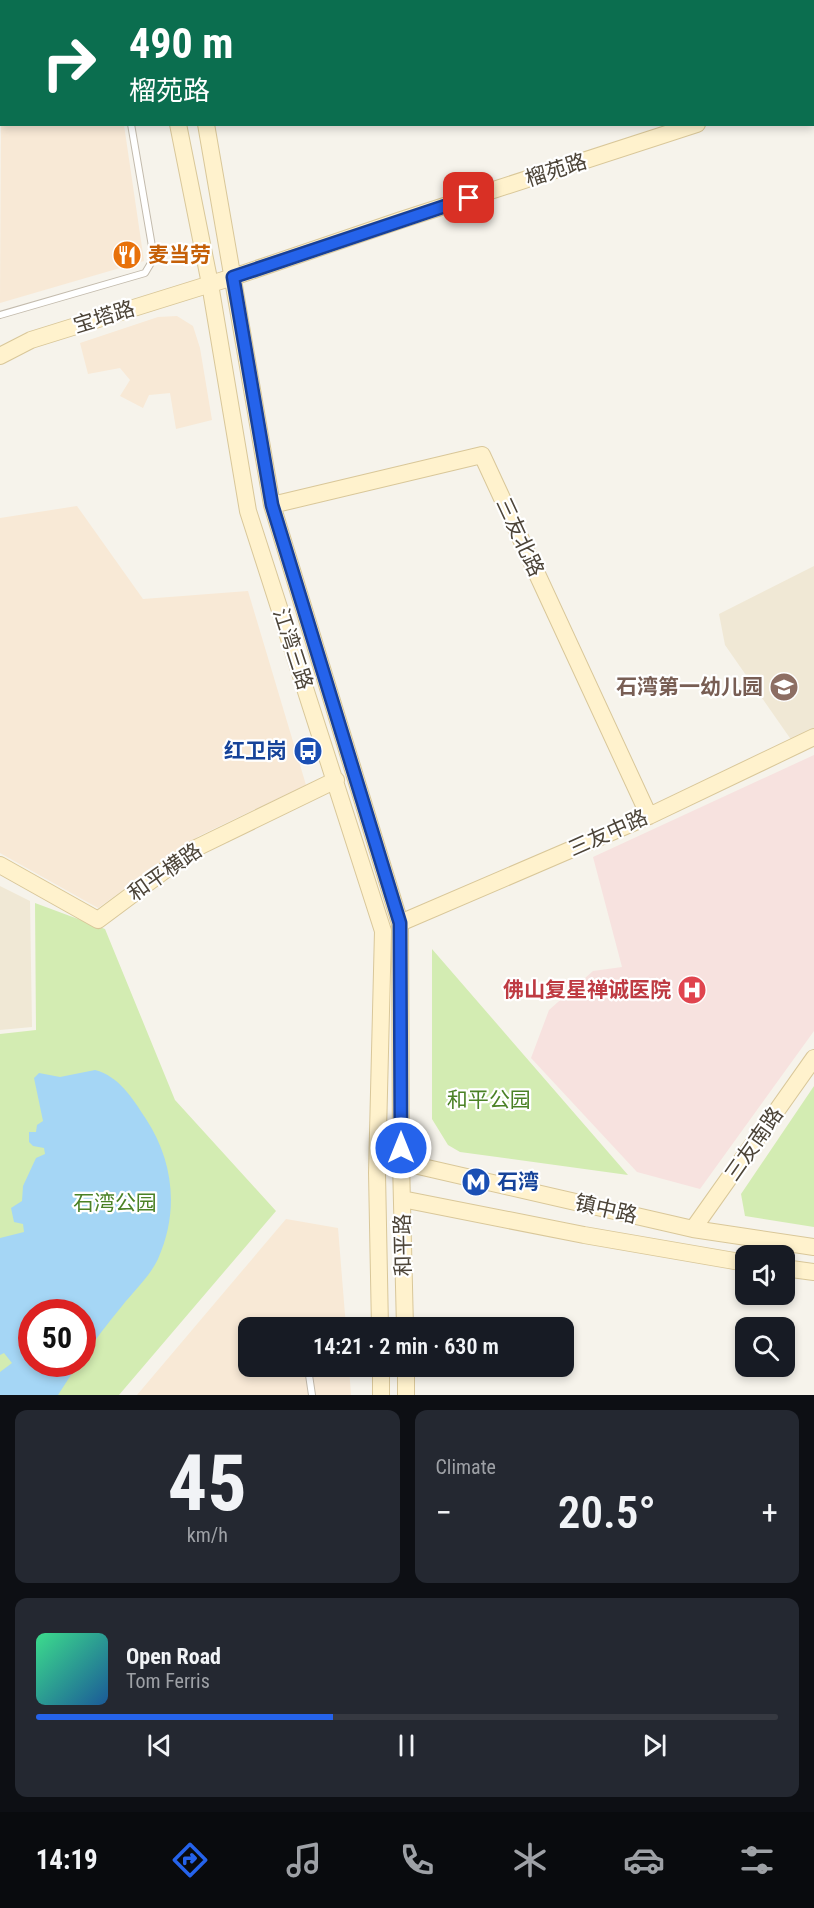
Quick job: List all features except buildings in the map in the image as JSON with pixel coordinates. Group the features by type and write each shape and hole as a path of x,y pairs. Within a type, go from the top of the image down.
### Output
{"main road":[{"name":"江湾三路","path":"178,126 210,284 248,511 383,931 378,1173"},
{"name":"江湾三路","path":"206,126 272,505 400,923 401,1162"},
{"name":"榴苑路","path":"210,284 691,126"},
{"name":"宝塔路","path":"0,356 31,340 210,284"},
{"name":"三友北路","path":"272,505 482,455 649,816"},
{"name":"三友中路","path":"400,923 649,816 814,737"},
{"name":"和平横路","path":"0,865 98,920 192,850 336,780"},
{"name":"三友南路","path":"693,1229 814,1058"},
{"path":"401,1162 378,1173 402,1198"},
{"name":"和平路","path":"401,1162 405,1317"},
{"name":"镇中路","path":"401,1162 693,1229 814,1247"},
{"name":"和平路","path":"378,1173 380,1317"},
{"name":"镇中路","path":"402,1198 584,1235 735,1261"},
{"path":"795,1269 814,1272"},
{"path":"381,1377 381,1395"},
{"path":"406,1377 406,1395"}],"lane":[{"path":"0,315 145,273 154,258 130,126"},
{"path":"309,1377 312,1395"}],"shaded area":[{"path":"1,126 124,126 144,261 0,303"},
{"path":"177,316 193,326 200,348 212,420 176,429 170,393 149,395 143,408 120,396 130,380 120,368 88,374 80,343 158,317"},
{"path":"77,506 143,599 248,591 306,785 199,836 98,908 0,853 0,518"},
{"name":"石湾第一幼儿园","path":"814,566 814,730 792,741 725,645 719,614"},
{"name":"佛山复星禅诚医院","path":"814,755 814,1031 700,1189 637,1172 531,1058 549,1010 593,971 622,967 593,857"},
{"path":"0,886 30,901 32,1027 0,1030"},
{"path":"286,1219 338,1228 345,1317 238,1317 238,1377 350,1377 351,1395 137,1395"}],"green space":[{"name":"石湾公园","path":"35,903 105,929 175,1100 276,1211 119,1395 0,1395 0,1034 36,1030"},
{"name":"和平公园","path":"432,949 628,1175 460,1152 448,1145 432,1119"},
{"path":"814,1086 814,1227 745,1216 741,1194"}],"water":[{"path":"95,1070 111,1077 130,1096 146,1119 163,1152 170,1188 169,1223 165,1241 151,1271 96,1340 96,1299 18,1299 18,1377 70,1377 58,1395 0,1395 0,1372 12,1363 4,1353 0,1355 0,1238 24,1232 23,1224 14,1222 11,1208 22,1201 23,1186 36,1158 45,1154 44,1148 33,1146 29,1142 29,1132 36,1132 37,1125 43,1121 34,1078 39,1073 60,1077"}],"place":[{"name":"麦当劳","path":"127,255"},
{"name":"石湾第一幼儿园","path":"784,687"},
{"name":"红卫岗","path":"308,751"},
{"name":"佛山复星禅诚医院","path":"692,990"},
{"name":"石湾","path":"476,1182"}],"route":[{"path":"401,1148 400,923 272,505 233,277 469,198"}]}
